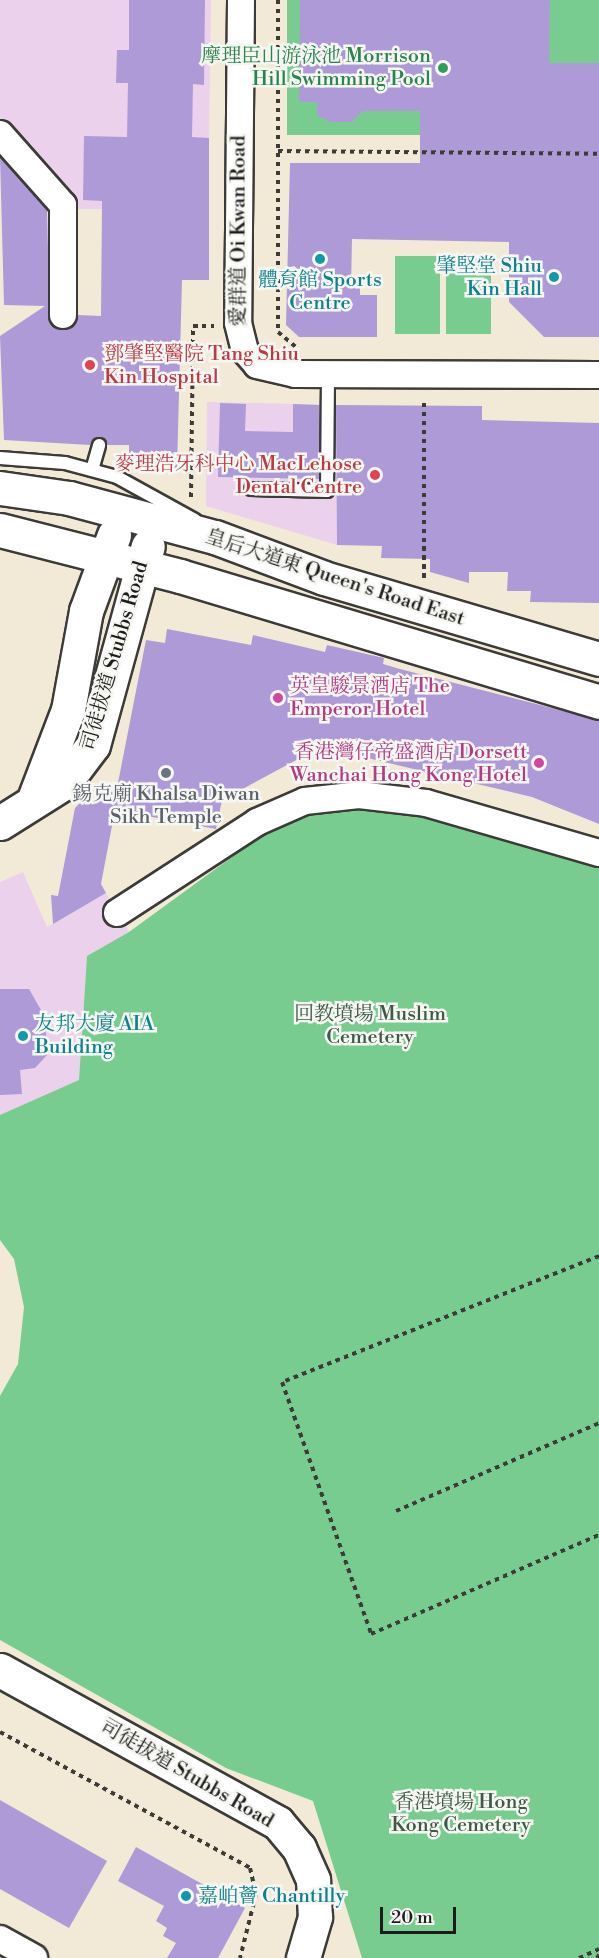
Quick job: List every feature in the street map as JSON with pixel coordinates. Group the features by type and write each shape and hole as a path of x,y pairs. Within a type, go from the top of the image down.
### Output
{"main road":[{"name":"皇后大道東 Queen's Road East","path":"0,488 121,513 154,525 215,537 324,578 599,659"},
{"name":"司徒拔道 Stubbs Road","path":"34,799 68,710 86,611 121,513"},
{"name":"司徒拔道 Stubbs Road","path":"0,823 34,799 65,782 93,745 154,525"},
{"path":"0,530 107,556 599,702"},
{"path":"556,647 599,643"},
{"name":"司徒拔道 Stubbs Road","path":"0,1670 278,1823 299,1848 313,1880 315,1917 303,1958"}],"street":[{"name":"愛群道 Oi Kwan Road","path":"241,0 239,337 257,365 273,372 328,374 599,375"},
{"path":"0,134 63,206 63,315"},
{"path":"117,913 257,822 305,801 359,795 426,803 599,853"},
{"path":"0,1940 34,1958"}],"lane":[{"path":"251,489 327,491 328,374"},
{"path":"92,470 99,445"},
{"path":"0,458 92,470 169,503 215,537"}],"path":[{"name":"愛群道 Oi Kwan Road","path":"278,0 278,332 297,347 309,347"},
{"path":"278,151 599,154"},
{"path":"193,491 193,326 218,326"},
{"path":"424,396 424,585"},
{"path":"599,1256 282,1383 370,1634 599,1535"},
{"path":"396,1510 599,1423"},
{"path":"0,1732 250,1868 256,1894 240,1958"},
{"path":"579,1958 599,1949"}],"shaded area":[{"path":"0,0 211,0 208,210 77,209 0,118"},
{"path":"207,402 339,405 337,545 206,506"},
{"name":"友邦大廈 AIA Building","path":"23,872 47,927 106,893 129,932 87,956 79,1081 0,1115 0,882"}],"green space":[{"name":"摩理臣山游泳池 Morrison Hill Swimming Pool","path":"287,0 599,0 599,135 287,135"},
{"path":"395,256 440,256 440,334 395,334"},
{"path":"446,256 491,256 491,334 446,334"},
{"path":"331,804 438,817 599,863 599,1958 362,1958 313,1801 226,1768 0,1640 0,1396 18,1364 24,1307 14,1259 0,1240 0,1115 79,1080 87,956 129,932 258,838"}],"building":[{"path":"129,0 205,0 204,85 193,84 192,137 209,138 209,280 182,280 177,468 151,466 151,454 129,454 129,445 107,445 101,437 90,445 4,440 0,336 45,306 4,305 0,157 47,210 50,323 64,330 78,315 101,316 102,201 83,200 84,136 127,137 128,83 116,83 117,50 129,50"},
{"path":"300,0 550,0 549,63 599,63 599,337 544,337 509,302 509,242 352,239 351,287 360,287 360,295 377,295 377,337 299,337 286,325 290,163 420,163 420,111 363,111 351,122 330,122 317,115 317,102 299,102"},
{"path":"220,403 246,404 245,431 293,432 293,404 319,405 319,479 218,477"},
{"path":"336,405 482,406 482,420 599,423 599,603 530,602 531,591 507,591 508,572 469,572 469,583 430,572 430,559 381,558 382,546 337,545"},
{"path":"167,629 251,645 253,635 325,652 327,645 384,658 383,664 400,669 599,720 599,824 532,797 304,743 300,758 222,800 216,829 115,810 101,884 106,893 53,924 51,895 58,896 75,808 82,801 94,803 97,789 116,793 146,640 165,643"},
{"name":"友邦大廈 AIA Building","path":"0,989 29,989 45,1017 47,1055 35,1068 20,1070 22,1094 0,1095"},
{"path":"0,1800 107,1861 69,1928 0,1889"},
{"name":"嘉岶薈 Chantilly","path":"136,1847 245,1908 218,1958 167,1958 176,1943 163,1936 167,1928 156,1921 164,1906 118,1881"}],"place":[{"name":"摩理臣山游泳池 Morrison Hill Swimming Pool","path":"443,68"},
{"name":"體育館 Sports Centre","path":"320,259"},
{"name":"肇堅堂 Shiu Kin Hall","path":"554,277"},
{"name":"鄧肇堅醫院 Tang Shiu Kin Hospital","path":"90,365"},
{"name":"麥理浩牙科中心 MacLehose Dental Centre","path":"375,475"},
{"name":"英皇駿景酒店 The Emperor Hotel","path":"278,698"},
{"name":"香港灣仔帝盛酒店 Dorsett Wanchai Hong Kong Hotel","path":"539,763"},
{"name":"錫克廟 Khalsa Diwan Sikh Temple","path":"166,773"},
{"name":"友邦大廈 AIA Building","path":"23,1036"},
{"name":"嘉岶薈 Chantilly","path":"186,1896"}],"park label":[{"name":"回教墳場 Muslim Cemetery","path":"370,1026"},
{"name":"香港墳場 Hong Kong Cemetery","path":"461,1814"}]}
